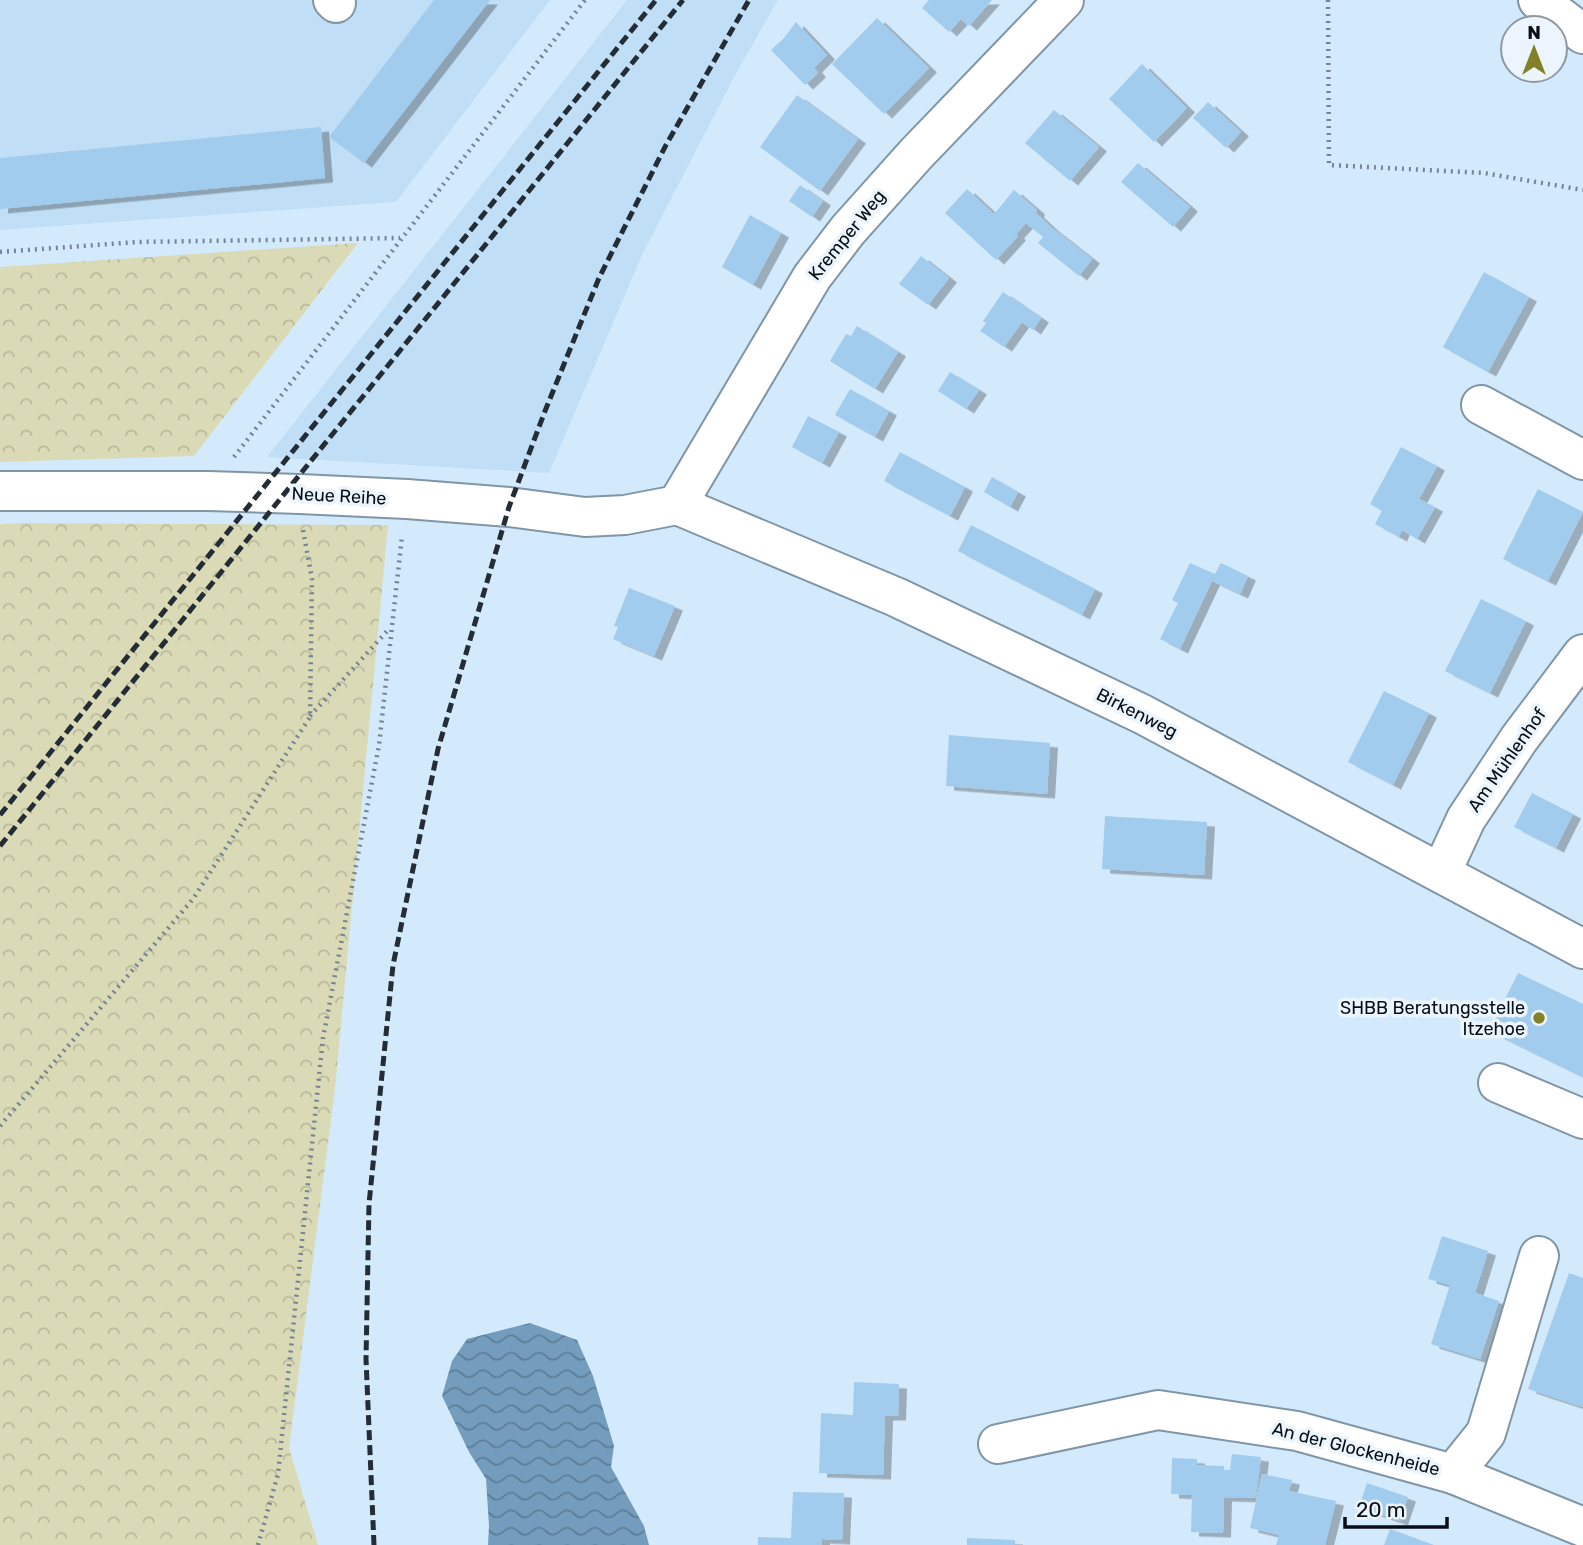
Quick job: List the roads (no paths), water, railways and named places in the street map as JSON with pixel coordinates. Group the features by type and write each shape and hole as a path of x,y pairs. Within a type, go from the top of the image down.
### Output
{"main road":[{"name":"Kremper Weg","path":"677,506 812,277 840,240 916,154 1064,0"},
{"path":"1538,0 1583,34"},
{"path":"1481,405 1583,460"},
{"name":"Neue Reihe","path":"0,491 300,494 509,507 585,517 625,515 677,506"},
{"name":"Birkenweg","path":"677,506 896,597 1142,714 1583,949"},
{"name":"Am Mühlenhof","path":"1441,873 1466,819 1519,739 1583,654"},
{"path":"1498,1083 1583,1119"},
{"path":"1453,1474 1486,1433 1539,1256"},
{"name":"An der Glockenheide","path":"998,1444 1158,1410 1297,1431 1453,1474 1583,1527"}],"water":[{"path":"530,1323 577,1340 593,1376 614,1446 611,1467 644,1526 649,1545 488,1545 486,1479 469,1452 442,1396 452,1361 467,1339"}],"railway":[{"path":"0,815 656,0"},
{"path":"0,846 683,0"},
{"path":"374,1545 366,1359 369,1204 393,965 438,749 509,507 599,278 666,145 749,0"}],"place":[{"name":"SHBB Beratungsstelle Itzehoe","path":"1539,1018"}]}
